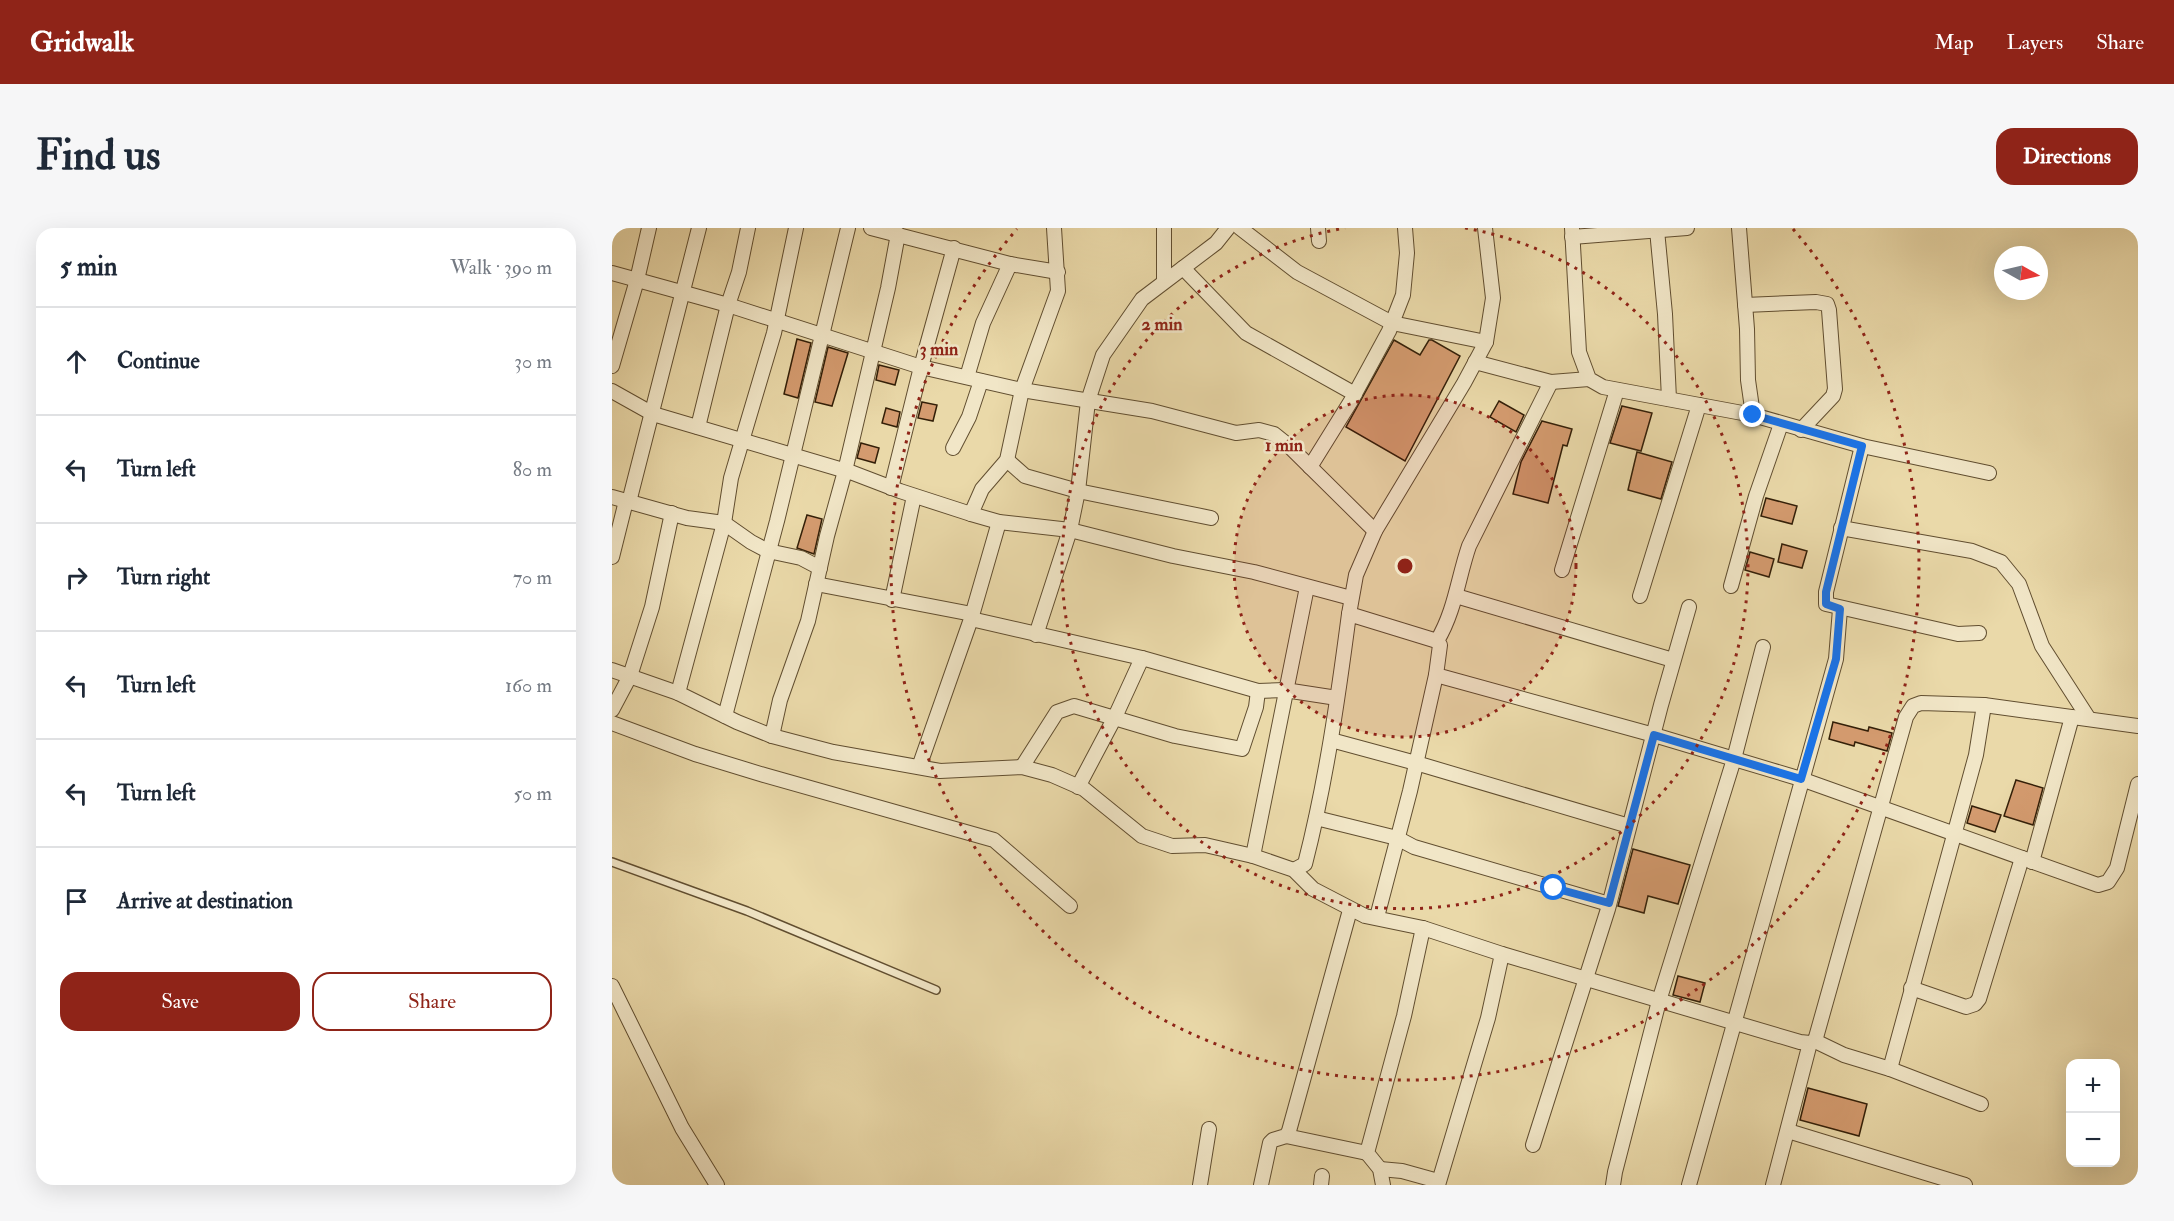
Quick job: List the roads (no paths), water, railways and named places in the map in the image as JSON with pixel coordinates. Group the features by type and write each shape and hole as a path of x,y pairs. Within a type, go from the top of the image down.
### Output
{"street":[{"path":"612,366 637,280 649,228"},
{"path":"612,557 622,500 653,414 699,228"},
{"path":"698,427 728,306 739,272 748,228"},
{"path":"678,693 724,523 731,478 774,333 796,228"},
{"path":"725,716 793,456 848,228"},
{"path":"871,228 1010,264 1058,272"},
{"path":"971,514 982,489 1007,460 1022,390 1058,291 1054,228"},
{"path":"1164,228 1164,281"},
{"path":"1036,635 1070,530 1078,491 1088,401 1103,355 1142,299 1216,243 1228,228"},
{"path":"1240,228 1297,272 1392,323 1486,342"},
{"path":"1310,467 1355,394 1392,323 1403,295 1406,274 1405,228"},
{"path":"1294,870 1305,864 1316,818 1331,740 1356,575 1375,531 1486,342 1493,298 1485,228"},
{"path":"1589,379 1579,352 1572,232 1687,228"},
{"path":"1739,228 1748,380 1753,415"},
{"path":"1657,230 1665,314 1669,399"},
{"path":"772,736 780,700 808,621 873,351 898,234"},
{"path":"891,488 954,248"},
{"path":"967,377 983,323 1010,264"},
{"path":"1183,268 1246,333 1355,394"},
{"path":"612,273 728,306 921,367 1022,390 1152,411 1236,433 1259,430 1274,434 1375,531"},
{"path":"1745,305 1816,302 1827,304 1835,389 1833,396 1801,430"},
{"path":"1475,362 1551,382 1589,379 1603,387 1753,415 1862,446 1989,473"},
{"path":"953,448 966,425 981,381"},
{"path":"1437,641 1447,625 1469,546 1551,382"},
{"path":"1563,570 1617,390"},
{"path":"612,391 653,414 845,471 914,496 999,522 1070,530 1173,556 1254,572 1351,598"},
{"path":"1640,596 1699,405"},
{"path":"1731,586 1756,496 1781,424"},
{"path":"1862,446 1826,592 1826,604 1958,634 1979,633"},
{"path":"1007,460 1025,476 1078,491 1211,518"},
{"path":"892,600 914,496"},
{"path":"622,500 687,518 724,523 768,551 801,558 820,568"},
{"path":"612,710 630,676 652,607 672,513"},
{"path":"919,767 972,617 999,522"},
{"path":"1841,528 1972,551 2001,562 2019,584 2042,646 2089,719"},
{"path":"816,584 972,617 1036,635 1142,658 1258,691 1285,690 1337,698"},
{"path":"1253,856 1307,587"},
{"path":"1456,596 1673,660"},
{"path":"1533,1145 1609,903 1689,607"},
{"path":"1689,1185 1836,659 1840,609"},
{"path":"1349,614 1437,641 1440,645 1436,675 1416,763 1377,917"},
{"path":"1613,1185 1659,1001 1734,759 1763,647"},
{"path":"1078,787 1142,658"},
{"path":"612,669 678,693 772,736 833,752 940,771 1022,767 1052,775 1078,787 1142,836 1172,846 1205,845 1253,856 1294,870 1312,889 1365,916 1423,928 1659,1001 1800,1042 1812,1042 1982,1104"},
{"path":"1436,675 1654,735 1801,779 2098,885 2108,882 2117,868 2138,783"},
{"path":"1022,767 1057,712 1074,706 1175,736 1242,748 1256,707 1258,691"},
{"path":"1773,1185 1906,717 1913,706 1921,703 1984,705 2138,726"},
{"path":"1890,1069 1976,755 1984,705"},
{"path":"1911,988 1966,1007 1975,1004 1979,999 2027,860 2072,717"},
{"path":"612,723 695,754 994,840 1070,906"},
{"path":"1331,740 1629,826"},
{"path":"1316,818 1397,838 1414,847 1609,903"},
{"path":"1286,1136 1350,910"},
{"path":"1367,1153 1404,1016 1423,928"},
{"path":"1380,1169 1402,1171 1438,1183 1488,1018 1502,954"},
{"path":"612,986 682,1128 717,1185"},
{"path":"1200,1185 1209,1129"},
{"path":"1788,1131 1965,1185"},
{"path":"1261,1185 1270,1143 1286,1136 1367,1153 1380,1169 1383,1185"}],"lane":[{"path":"612,862 747,911 936,990"}]}
